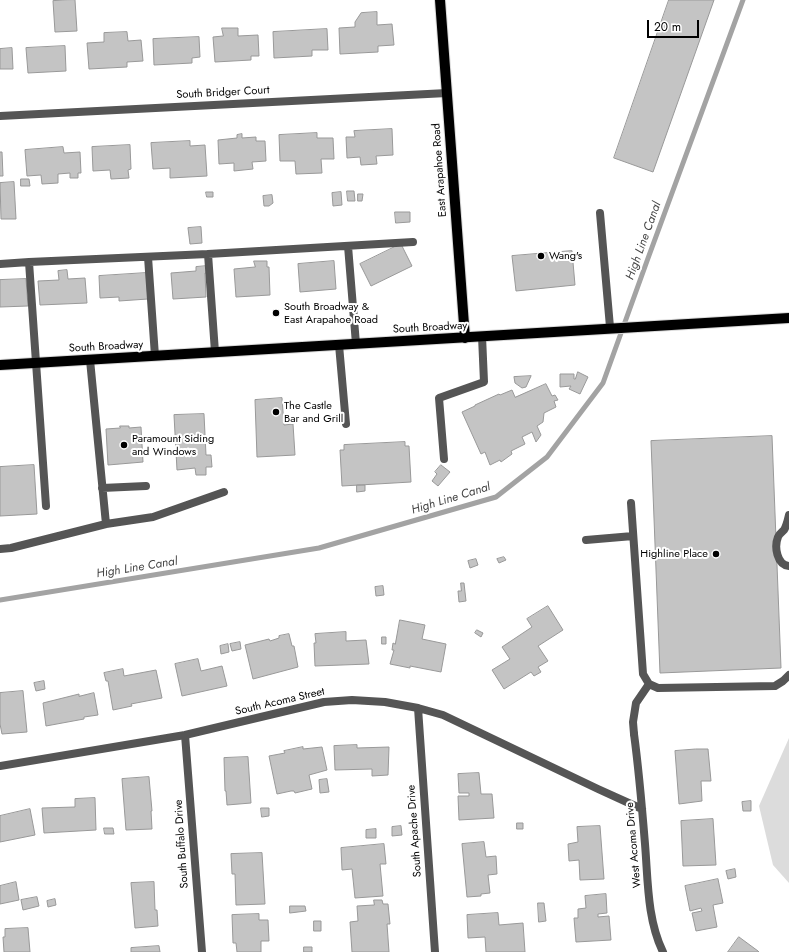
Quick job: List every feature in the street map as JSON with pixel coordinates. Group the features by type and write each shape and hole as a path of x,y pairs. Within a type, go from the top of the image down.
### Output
{"main road":[{"name":"East Arapahoe Road","path":"440,0 465,338"},
{"name":"South Broadway","path":"0,365 465,338 610,327 789,318"}],"street":[{"name":"South Bridger Court","path":"0,116 447,93"},
{"path":"600,213 610,327"},
{"path":"0,264 413,242"},
{"path":"348,246 356,344"},
{"path":"208,254 215,352"},
{"path":"148,257 155,356"},
{"path":"29,262 46,506"},
{"path":"444,459 439,398 484,382 482,336"},
{"path":"339,345 346,424"},
{"path":"90,360 106,524"},
{"path":"102,488 146,486"},
{"path":"0,549 11,548 106,524 153,517 224,492"},
{"path":"631,503 643,674 649,684 658,688 775,686 789,675"},
{"path":"789,515 787,528 778,536 776,548 779,559 785,566 789,566"},
{"path":"586,540 633,536"},
{"name":"West Acoma Drive","path":"649,684 636,703 633,722 651,917 656,939 663,952"},
{"name":"South Acoma Street","path":"0,766 185,735 324,702 352,700 385,702 418,708 443,715 592,786 642,808"},
{"name":"South Apache Drive","path":"418,708 435,952"},
{"name":"South Buffalo Drive","path":"185,735 202,952"}],"shaded area":[{"path":"789,738 789,883 773,865 759,806"}],"building":[{"path":"75,0 77,31 55,32 53,1"},
{"path":"669,0 714,0 653,172 614,158"},
{"path":"377,12 377,25 392,24 394,45 378,46 378,52 340,54 339,28 355,27 355,22 361,13"},
{"path":"222,28 238,28 238,36 258,35 259,56 251,56 251,60 215,62 213,37 223,36"},
{"path":"327,29 328,50 312,50 312,56 274,58 273,32"},
{"path":"127,32 128,41 141,40 143,61 127,62 127,67 89,69 87,43 104,42 104,33"},
{"path":"199,37 200,57 192,58 192,63 154,65 153,39"},
{"path":"65,46 66,71 28,73 26,48"},
{"path":"12,48 13,69 0,69 0,49"},
{"path":"392,129 393,155 376,156 377,164 361,165 360,157 347,158 346,137 355,137 354,131"},
{"path":"317,133 317,138 333,138 334,159 321,159 322,173 296,174 295,161 280,161 279,135"},
{"path":"242,134 242,138 256,137 256,141 265,141 266,161 252,162 253,169 234,171 234,163 219,164 218,140 237,138 237,135"},
{"path":"190,141 190,146 205,145 207,176 170,178 170,168 153,169 151,143"},
{"path":"130,145 131,169 128,170 129,178 111,179 110,170 93,171 92,147"},
{"path":"63,147 64,153 80,152 81,173 78,173 78,178 70,178 70,173 58,174 58,183 42,184 41,175 27,176 25,150"},
{"path":"0,152 2,152 3,176 0,176"},
{"path":"21,179 29,179 30,186 21,186"},
{"path":"14,182 16,219 1,219 0,183"},
{"path":"347,191 354,191 355,201 348,201"},
{"path":"206,192 213,192 213,197 207,197"},
{"path":"341,192 342,205 333,206 332,193"},
{"path":"358,194 363,194 362,201 358,201"},
{"path":"272,195 273,203 269,206 264,206 263,196"},
{"path":"395,212 410,212 410,222 396,223"},
{"path":"201,227 202,243 190,244 188,228"},
{"path":"401,244 412,266 371,286 360,264"},
{"path":"572,251 575,285 516,291 512,256"},
{"path":"254,261 267,261 267,267 269,267 270,295 236,297 234,269 255,267"},
{"path":"334,261 336,289 300,292 298,264"},
{"path":"207,266 208,273 205,273 206,297 173,299 171,273 196,271 196,267"},
{"path":"67,270 68,279 85,278 87,303 40,305 38,281 59,280 58,271"},
{"path":"146,273 148,299 119,301 119,297 100,298 99,276"},
{"path":"26,279 28,306 0,307 0,280"},
{"path":"578,372 588,377 580,394 569,389 571,386 560,387 560,374 574,374 575,379"},
{"path":"531,376 526,387 522,388 515,383 514,377"},
{"path":"546,384 552,396 555,395 558,400 554,401 556,407 544,413 543,422 537,426 541,435 536,442 532,432 522,437 525,444 511,451 512,454 501,462 500,460 490,465 485,452 481,454 462,412 499,394 500,395 512,390 515,397"},
{"path":"282,398 284,425 293,424 295,455 257,457 255,400"},
{"path":"204,414 206,455 211,455 212,467 206,467 206,475 196,475 195,468 177,470 174,415"},
{"name":"Paramount Siding and Windows","path":"120,426 129,426 129,428 141,427 143,462 108,465 106,429 120,428"},
{"name":"Highline Place","path":"772,436 781,668 660,673 651,441"},
{"path":"405,442 405,446 409,446 411,482 342,486 340,450 344,450 344,445"},
{"path":"34,465 37,514 0,516 0,467"},
{"path":"441,465 450,472 438,486 432,481 437,474 435,472"},
{"path":"357,485 365,485 365,491 357,492"},
{"path":"504,557 506,560 499,563 497,559"},
{"path":"476,559 478,565 470,568 468,561"},
{"path":"461,583 464,583 466,601 459,602 458,591 461,591"},
{"path":"383,586 384,595 376,596 375,587"},
{"path":"548,606 563,630 538,646 548,661 538,667 541,672 534,676 531,672 504,689 492,670 510,659 502,647 532,627 527,619"},
{"path":"400,620 425,625 422,639 446,644 441,672 390,664 394,650 392,650 393,643 395,644"},
{"path":"477,630 483,633 481,637 475,633"},
{"path":"346,632 346,641 366,640 369,664 315,666 315,634"},
{"path":"289,634 292,646 294,646 298,667 253,679 245,645 269,639 270,641 279,638 279,636"},
{"path":"382,637 386,637 386,644 382,644"},
{"path":"240,642 241,649 232,651 230,644"},
{"path":"228,644 229,652 221,654 220,646"},
{"path":"198,659 201,671 222,666 227,686 182,696 175,664"},
{"path":"123,669 124,676 156,670 162,698 131,704 132,706 113,710 108,681 106,681 104,673"},
{"path":"44,681 45,689 36,691 34,683"},
{"path":"23,691 27,732 2,734 0,724 0,693"},
{"path":"94,693 98,715 46,726 43,703 79,694 79,696"},
{"path":"357,745 357,748 389,747 388,775 372,776 372,769 335,770 334,746"},
{"path":"303,747 303,749 322,747 327,770 309,775 312,789 295,793 294,791 291,791 277,794 269,756"},
{"path":"708,749 711,781 701,781 702,801 679,804 675,751"},
{"path":"248,757 251,803 227,805 224,758"},
{"path":"479,773 481,794 492,794 494,818 459,820 458,796 469,796 469,793 459,793 458,774"},
{"path":"149,777 152,829 126,830 122,779"},
{"path":"327,779 329,792 320,793 319,780"},
{"path":"95,798 96,830 44,833 42,808 75,807 75,799"},
{"path":"751,801 751,811 743,811 742,802"},
{"path":"261,808 269,808 269,816 262,817"},
{"path":"30,809 35,835 0,842 0,816"},
{"path":"713,819 716,865 683,866 681,821"},
{"path":"517,823 523,823 523,829 517,829"},
{"path":"401,826 402,835 392,836 392,827"},
{"path":"600,826 604,879 580,880 579,860 569,861 568,844 578,842 577,827"},
{"path":"104,828 113,828 114,834 105,834"},
{"path":"376,829 376,838 366,838 366,830"},
{"path":"484,842 486,857 496,856 497,874 488,875 490,893 481,894 481,896 467,897 462,844"},
{"path":"384,844 386,864 380,864 383,896 355,898 352,869 342,870 341,848"},
{"path":"262,853 265,904 236,905 235,874 232,874 231,854"},
{"path":"735,869 736,877 728,879 726,871"},
{"path":"718,879 723,903 713,905 717,927 696,931 692,913 702,911 701,908 690,911 685,886"},
{"path":"16,882 19,900 0,904 0,886"},
{"path":"154,882 155,910 157,910 158,926 135,928 131,883"},
{"path":"606,894 607,913 598,914 598,917 609,916 611,940 576,942 574,918 578,918 578,909 586,908 585,896"},
{"path":"37,897 39,906 23,910 21,900"},
{"path":"55,899 56,905 48,907 47,901"},
{"path":"374,900 382,900 383,904 388,904 390,924 387,924 389,952 352,952 350,922 358,921 357,906 374,905"},
{"path":"538,903 544,903 546,921 539,922"},
{"path":"290,906 305,906 306,911 290,913"},
{"path":"498,913 499,925 523,923 525,952 486,952 485,937 468,938 467,915"},
{"path":"259,914 259,920 268,920 269,941 261,941 261,952 237,952 236,943 233,943 232,915"},
{"path":"314,921 321,921 321,931 314,931"},
{"path":"28,928 30,952 4,952 3,937 5,937 5,929"},
{"path":"739,937 758,951 759,952 728,952"},
{"path":"159,946 160,952 131,952 131,948"},
{"path":"304,947 312,947 312,952 304,952"}],"waterway":[{"name":"High Line Canal","path":"0,600 319,548 496,497 547,457 603,383 743,0"}],"place":[{"name":"Wang's","path":"541,256"},
{"name":"South Broadway & East Arapahoe Road","path":"276,313"},
{"name":"The Castle Bar and Grill","path":"276,412"},
{"name":"Paramount Siding and Windows","path":"124,445"},
{"name":"Highline Place","path":"716,554"}]}
